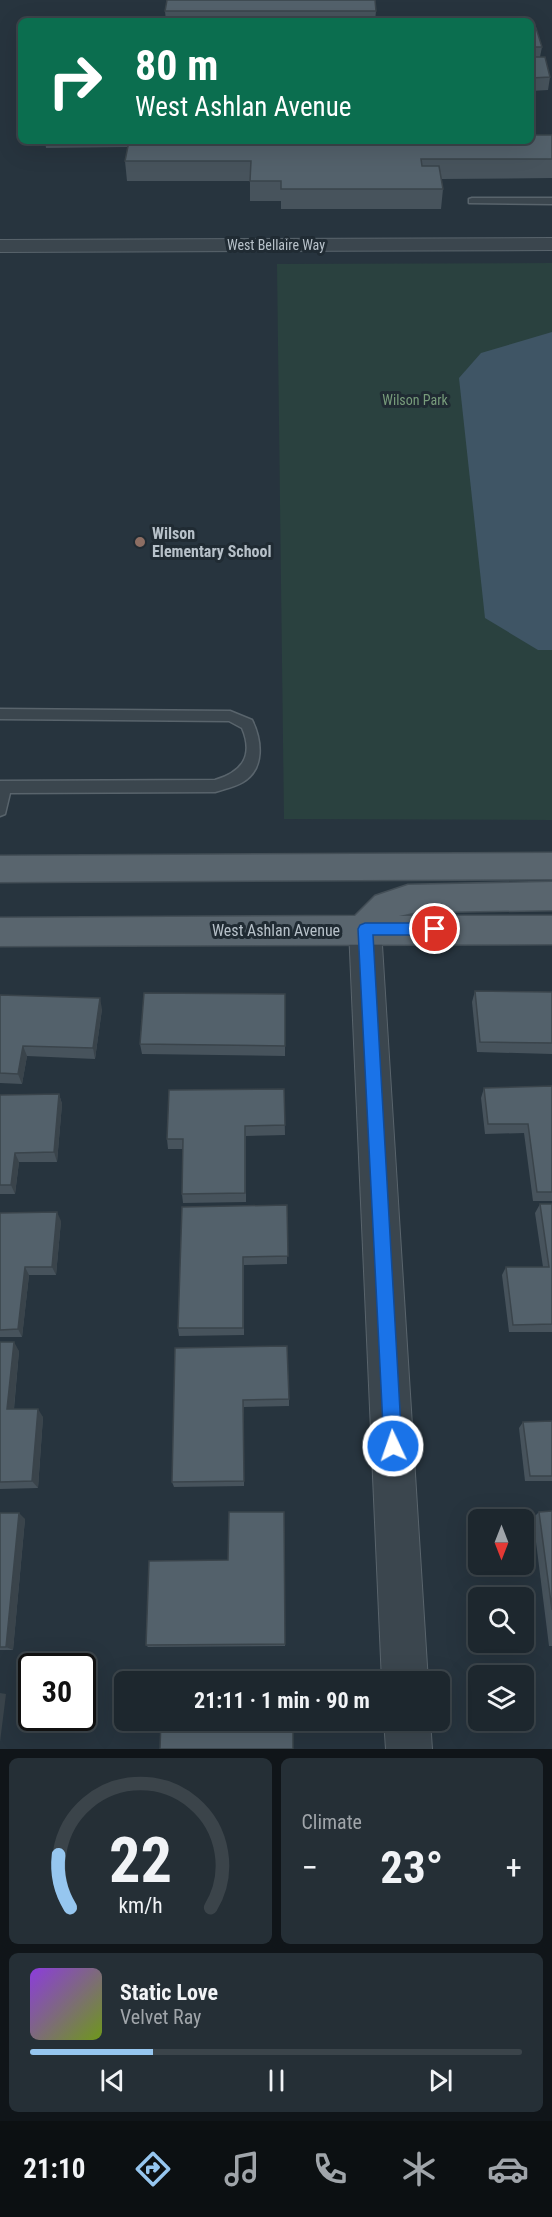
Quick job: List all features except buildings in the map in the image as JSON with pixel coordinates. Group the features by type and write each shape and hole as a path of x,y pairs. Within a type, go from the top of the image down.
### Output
{"main road":[{"path":"0,869 552,866"},
{"path":"365,929 376,913 396,900 552,896"},
{"name":"West Ashlan Avenue","path":"0,932 552,930"}],"street":[{"name":"West Bellaire Way","path":"0,246 552,244"},
{"path":"365,929 404,1671"},
{"path":"408,1731 409,1749"}],"lane":[{"path":"472,201 552,201"},
{"path":"0,714 230,716 246,722 252,736 253,746 250,763 244,775 232,782 215,786 2,786 0,810"}],"green space":[{"name":"Wilson Park","path":"552,263 552,820 284,819 277,264"}],"water":[{"path":"552,332 552,650 538,650 485,618 459,378 481,353"}],"place":[{"name":"Wilson Elementary School","path":"140,542"}],"route":[{"path":"393,1446 365,929 435,929"}]}
